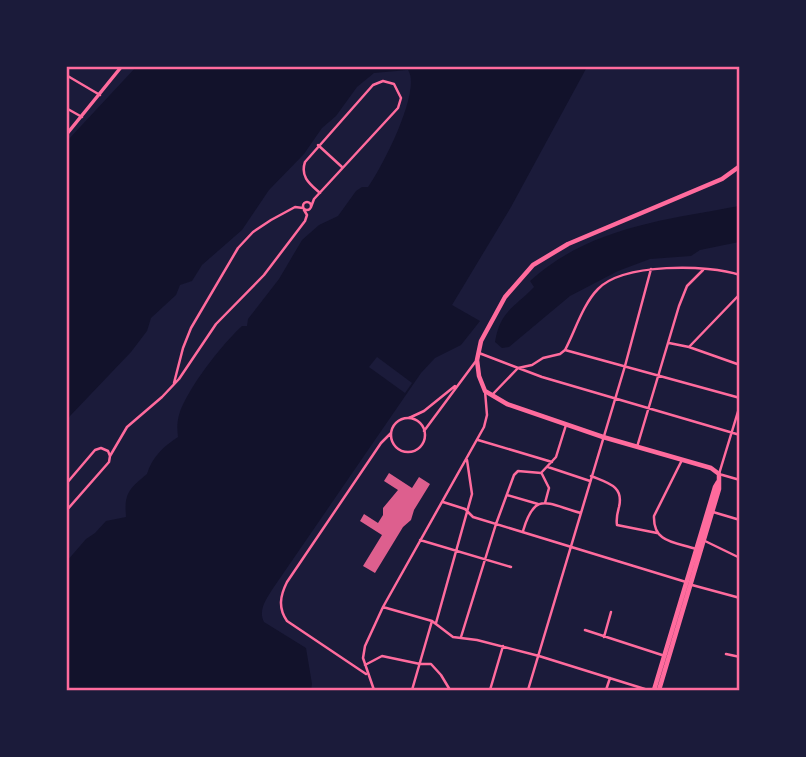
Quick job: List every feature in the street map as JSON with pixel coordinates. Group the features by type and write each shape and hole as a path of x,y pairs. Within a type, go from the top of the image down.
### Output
{"main road":[{"path":"659,690 665,656 713,512 719,489 719,474 711,468 566,425 491,396 485,391 479,376 478,353 481,341 505,297 533,265 568,244 722,179 740,166"},
{"path":"659,690 696,549 715,487 719,482"}],"street":[{"path":"66,135 122,66"},
{"path":"66,75 100,95"},
{"path":"173,386 191,328 238,248 253,232 314,199 320,193 398,108 400,94 394,84 383,81 373,85 305,162 303,170 307,181 320,193"},
{"path":"66,108 82,117"},
{"path":"318,145 343,168"},
{"path":"66,511 109,462 127,427 173,386 216,324 264,275 307,218 314,199"},
{"path":"305,203 310,203 311,208"},
{"path":"305,203 307,218"},
{"path":"295,207 311,208"},
{"path":"528,691 625,366 651,268"},
{"path":"491,396 518,369 565,350 599,287 621,276 651,268 740,275"},
{"path":"636,447 687,286 703,270"},
{"path":"689,347 740,294"},
{"path":"669,343 740,365"},
{"path":"565,350 740,398"},
{"path":"478,353 518,369 740,435"},
{"path":"391,433 392,442 398,449 411,452 422,445 424,431 477,360"},
{"path":"368,675 288,621 282,612 280,601 288,582 398,421 424,411 458,384"},
{"path":"374,691 364,666 363,650 383,607 487,421 485,391"},
{"path":"740,405 719,474 740,480"},
{"path":"407,419 416,421 424,431"},
{"path":"461,637 514,475 518,471 541,473 548,467 556,457 566,425"},
{"path":"478,440 552,462"},
{"path":"66,484 95,450 105,449 110,456"},
{"path":"412,691 468,512 472,487 467,460"},
{"path":"657,533 654,516 681,460"},
{"path":"548,467 615,485 621,500 615,521 617,525 657,533 662,538 696,549"},
{"path":"541,473 549,488 545,503"},
{"path":"507,495 538,504"},
{"path":"443,502 468,512 472,517 740,598"},
{"path":"523,532 528,512 538,504 545,503 581,513"},
{"path":"713,512 740,520"},
{"path":"420,540 511,567"},
{"path":"704,541 738,558 740,550"},
{"path":"383,607 434,622 449,635 539,656 648,691"},
{"path":"604,636 611,612"},
{"path":"585,630 665,656"},
{"path":"490,691 503,646"},
{"path":"726,654 740,657"},
{"path":"364,666 382,656 431,664 450,691"},
{"path":"606,691 610,678"}],"shaded area":[{"path":"136,67 587,67 511,207 452,305 480,321 461,345 435,358 421,373 265,602 262,612 264,622 306,648 311,690 67,690 67,561 106,521 126,517 129,492 147,474 159,453 178,437 178,420 183,405 206,368 234,334 242,326 247,326 248,319 279,279 302,240 319,225 338,216 356,191 368,187 398,129 410,94 411,80 408,70 374,73 357,87 304,154 269,190 242,230 202,265 192,281 180,285 176,295 151,318 147,331 131,352 67,422 67,141"},
{"path":"739,206 739,242 700,250 691,256 650,259 618,271 570,296 509,347 502,348 495,342 505,316 534,287 530,281 577,248 603,237 656,222"}],"pier":[{"path":"377,357 412,383 405,393 369,367"}],"building":[{"path":"389,473 412,488 419,477 430,484 411,520 403,527 375,573 363,566 382,535 360,521 364,514 378,523 383,515 383,508 398,490 384,481"}]}
